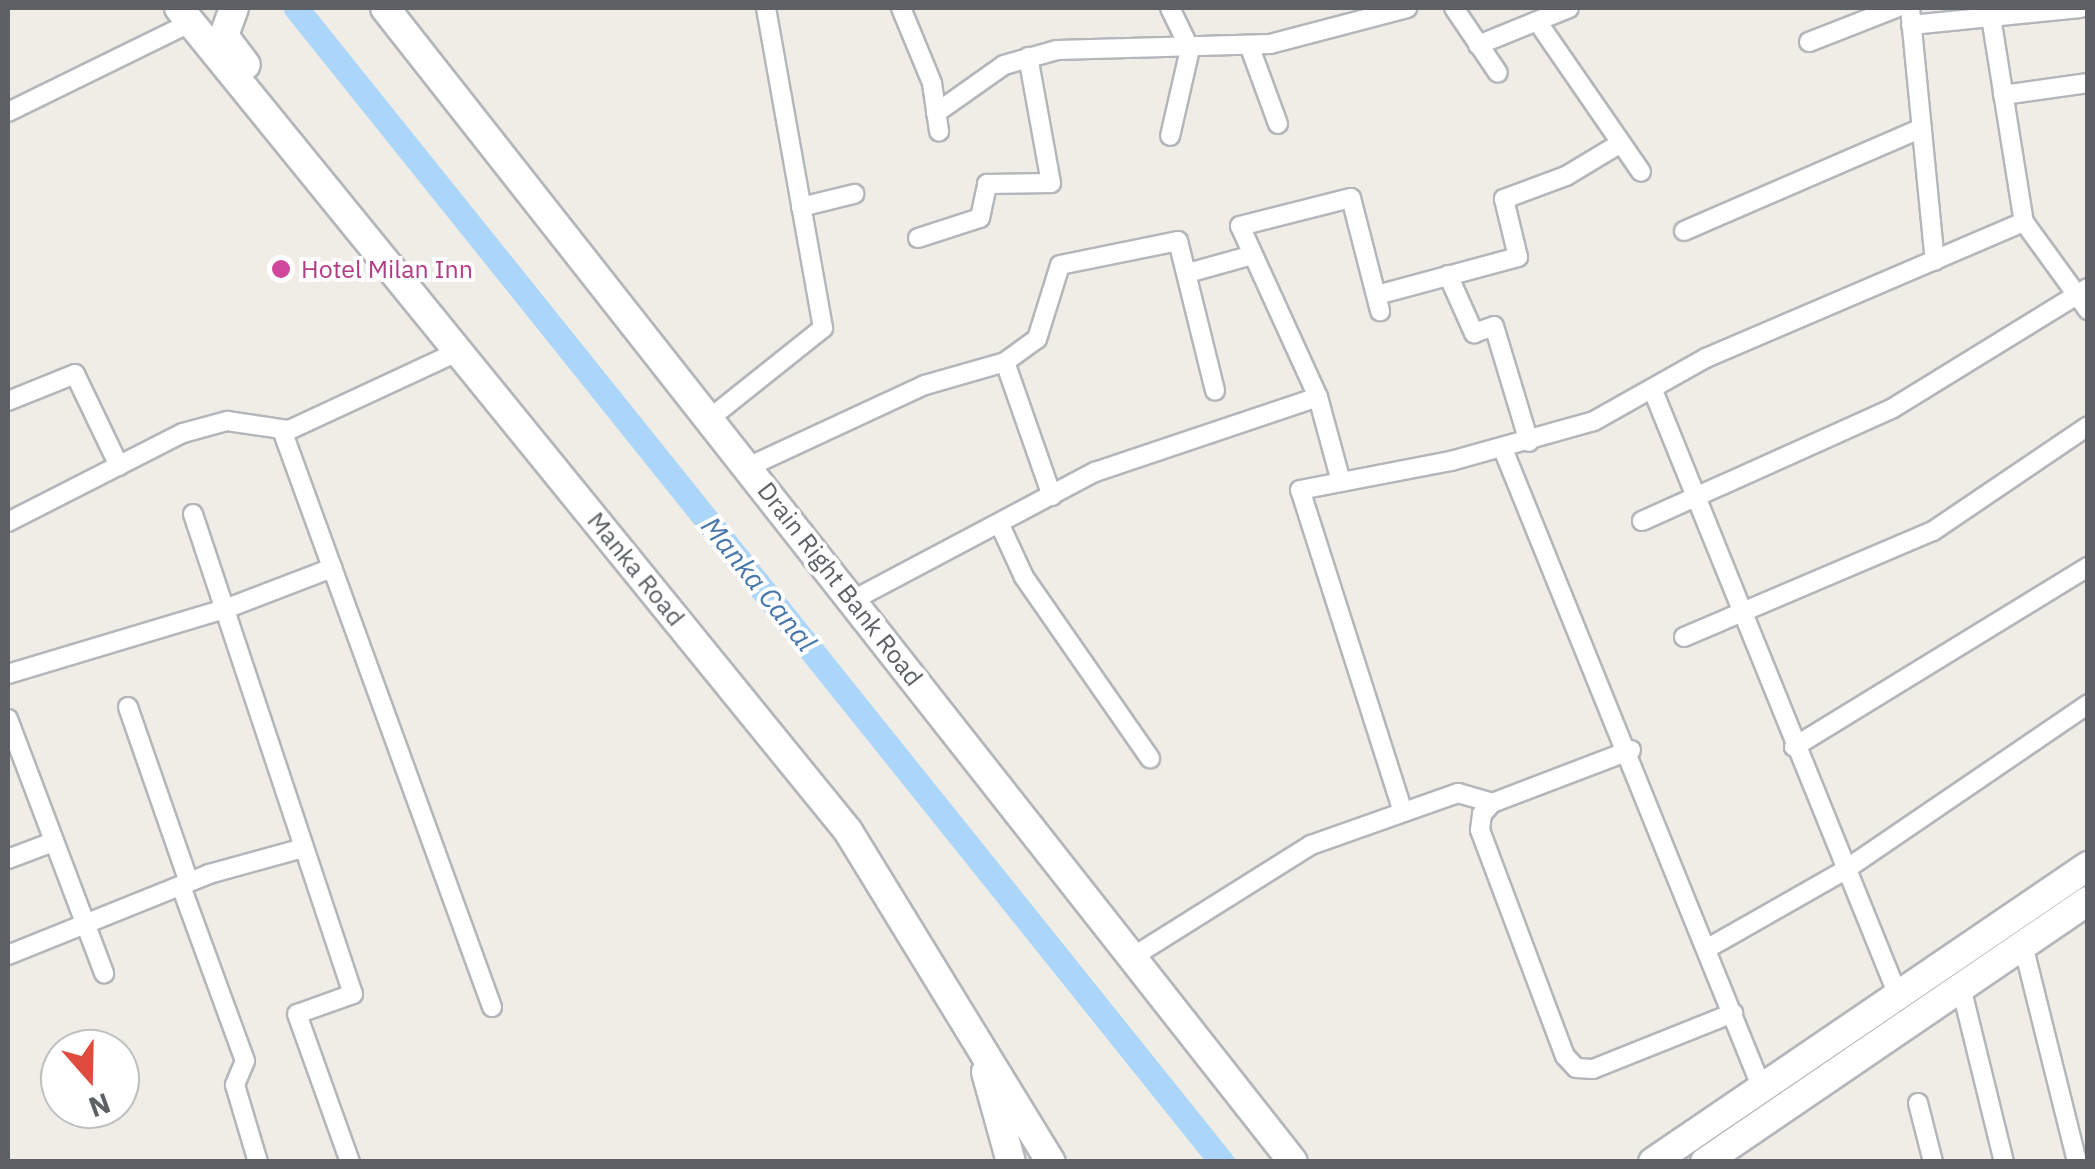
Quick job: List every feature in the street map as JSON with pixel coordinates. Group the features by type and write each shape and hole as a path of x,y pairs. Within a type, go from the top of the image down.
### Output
{"main road":[{"path":"234,8 224,36 346,197 344,218"},
{"path":"363,8 460,128 485,134"},
{"name":"Drain Right Bank Road","path":"385,8 1134,956 1292,1162"},
{"name":"Manka Road","path":"184,16 344,218 459,350 848,831 970,1023 1051,1162"},
{"path":"1654,1162 2088,866"},
{"path":"1705,1162 2088,901"},
{"path":"970,1023 1011,1162"}],"street":[{"path":"710,419 823,328 766,8"},
{"path":"901,8 921,48 937,122 1028,57 1056,50 1249,45 1328,33 1406,8"},
{"path":"1170,8 1190,49 1170,136"},
{"path":"1454,8 1498,73"},
{"path":"1478,45 1570,8"},
{"path":"1808,42 1896,8"},
{"path":"1934,261 1910,16 1990,17 2080,8"},
{"path":"8,112 184,16"},
{"path":"1642,521 1698,501 1893,408 2084,298 2024,222 1990,17"},
{"path":"1537,21 1641,172"},
{"path":"1249,45 1278,124"},
{"path":"918,238 980,218 987,184 1051,184 1028,57"},
{"path":"2004,95 2088,83"},
{"path":"1684,231 1922,128"},
{"path":"1340,478 1318,397 1240,226 1351,198 1379,303 1448,275 1518,256 1504,198 1566,176 1622,143"},
{"path":"801,208 854,194"},
{"path":"1402,812 1300,490 1340,478 1529,442 1654,393 1706,358 2024,222"},
{"path":"748,467 925,385 1005,362 1037,339 1060,265 1178,241 1216,391"},
{"path":"1188,274 1253,255"},
{"path":"1448,275 1474,333 1494,326 1529,442"},
{"path":"8,522 119,466 226,421 282,430 459,350"},
{"path":"1005,362 1052,496"},
{"path":"8,401 75,374 119,466"},
{"path":"1654,393 1842,872 1899,998"},
{"path":"853,600 1095,472 1318,397"},
{"path":"1684,637 1744,615 1932,530 2088,426"},
{"path":"282,430 492,1006"},
{"path":"1503,449 1631,750 1761,1086"},
{"path":"193,514 300,849 354,994 297,1014 350,1162"},
{"path":"1000,525 1024,577 1150,758"},
{"path":"1794,748 2088,567"},
{"path":"8,674 225,610 332,568"},
{"path":"1708,948 1842,872 2088,704"},
{"path":"128,706 245,1060 235,1085 258,1162"},
{"path":"8,719 104,973"},
{"path":"1134,956 1311,845 1458,793 1492,803 1631,750"},
{"path":"1492,803 1480,830 1576,1068 1593,1069 1733,1013"},
{"path":"8,859 53,842"},
{"path":"8,955 185,884 300,849"},
{"path":"2023,945 2077,1162"},
{"path":"1961,987 2004,1162"},
{"path":"1918,1103 1934,1162"}],"waterway":[{"name":"Manka Canal","path":"296,8 1222,1162"}],"place":[{"name":"Hotel Milan Inn","path":"281,269"}]}
